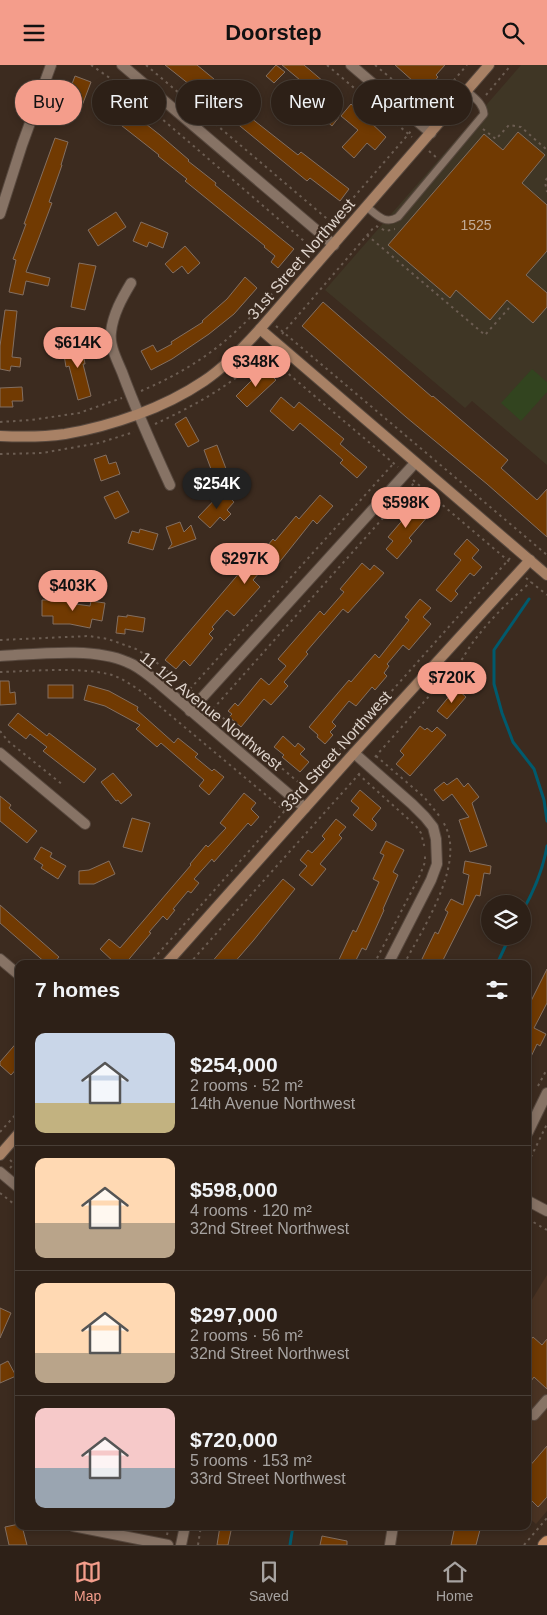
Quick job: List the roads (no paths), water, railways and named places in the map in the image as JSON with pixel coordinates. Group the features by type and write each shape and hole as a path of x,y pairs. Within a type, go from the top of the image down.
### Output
{"main road":[{"path":"544,1545 547,1542"}],"street":[{"path":"0,214 22,145 51,65"},
{"path":"122,65 334,245"},
{"path":"351,65 431,133"},
{"name":"31st Street Northwest","path":"472,85 489,65"},
{"name":"31st Street Northwest","path":"0,436 65,434 138,414 204,381 230,361 260,329 438,125"},
{"path":"131,283 118,305 110,334 113,349 138,414 170,485"},
{"path":"260,329 547,575"},
{"path":"190,711 415,463"},
{"name":"33rd Street Northwest","path":"170,960 354,753 530,560"},
{"name":"11 1/2 Avenue Northwest","path":"0,656 56,653 108,656 126,661 141,669 305,808"},
{"path":"0,753 85,824"},
{"path":"354,753 418,810 433,827 436,839 437,864 434,872 390,960"},
{"path":"0,959 15,972"},
{"path":"531,1125 547,1093"},
{"path":"0,1155 15,1138"},
{"path":"0,1172 15,1185"},
{"path":"531,1203 547,1211"},
{"path":"534,1415 547,1400"},
{"path":"89,1530 168,1545"},
{"path":"181,1545 184,1530"},
{"path":"390,1545 392,1530"}],"lane":[{"path":"367,207 385,221 392,221 398,217 484,114 483,108 472,96"}],"waterway":[{"path":"529,599 494,650 494,684 513,742 534,769 544,800 547,821"},
{"path":"530,895 543,863 547,846"},
{"path":"499,960 506,945"},
{"path":"290,1545 292,1530"}]}
